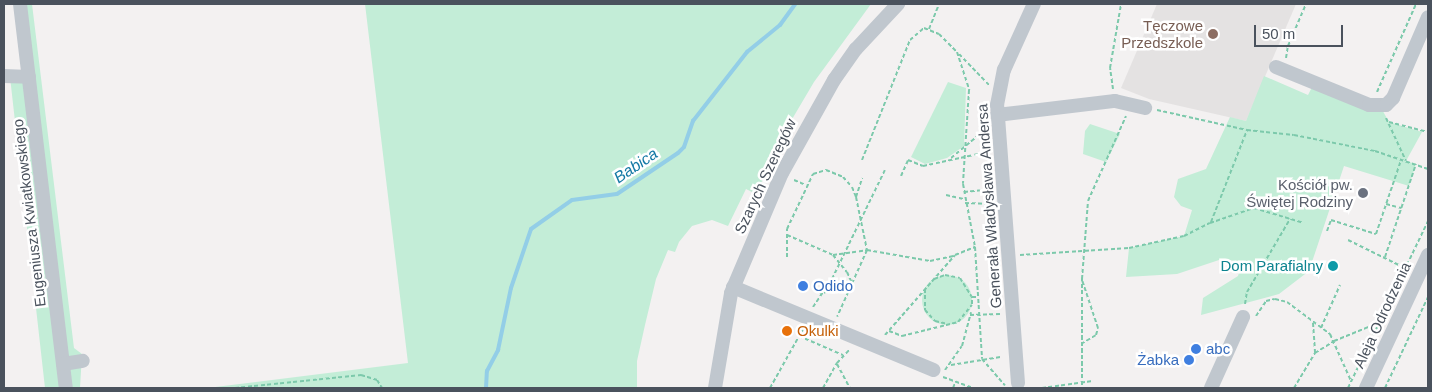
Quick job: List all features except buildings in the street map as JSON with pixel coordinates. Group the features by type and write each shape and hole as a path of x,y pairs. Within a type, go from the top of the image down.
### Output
{"street":[{"name":"Eugeniusza Kwiatkowskiego","path":"20,4 66,388"},
{"name":"Szarych Szeregów","path":"715,388 720,346 734,287 805,127 845,64 898,4"},
{"name":"Generała Władysława Andersa","path":"1013,386 1012,313 997,118 998,93 1004,70 1034,4"},
{"path":"1282,65 1369,105 1386,105 1393,98 1428,17"},
{"path":"4,76 29,77"},
{"path":"997,118 1115,101 1145,108"},
{"name":"Aleja Odrodzenia","path":"1366,388 1428,256"},
{"path":"734,287 933,370"},
{"path":"1211,388 1247,313"},
{"path":"63,364 83,361"}],"path":[{"path":"929,29 939,4"},
{"path":"1115,101 1110,68 1121,4"},
{"path":"1282,65 1306,4"},
{"path":"1372,97 1376,95 1416,4"},
{"path":"862,160 910,40 920,30 929,29 946,39 998,93"},
{"path":"957,52 969,90 964,198 975,247 982,359 1013,386"},
{"path":"1082,384 1082,250 1088,200 1120,134 1130,104"},
{"path":"1145,108 1247,130 1294,135 1375,151 1428,169"},
{"path":"949,159 997,118"},
{"path":"1406,161 1389,122 1428,132"},
{"path":"1210,223 1247,130"},
{"path":"901,176 908,160 923,166 965,155 1000,150"},
{"path":"1327,231 1331,220 1376,234 1401,160"},
{"path":"1385,257 1416,164"},
{"path":"770,388 800,336 820,294 840,262 860,218 886,170"},
{"path":"787,257 787,235 806,185 816,172 830,171 849,182 856,197 867,250 832,328"},
{"path":"856,197 862,178"},
{"path":"792,179 806,185"},
{"path":"964,192 1002,188"},
{"path":"946,196 964,198"},
{"path":"965,203 1004,204"},
{"path":"1386,204 1401,208"},
{"path":"1016,256 1129,248 1184,236 1210,223 1254,208 1304,223"},
{"path":"1247,313 1290,219"},
{"path":"1348,388 1428,221"},
{"path":"787,235 833,255 840,262 852,283"},
{"path":"1348,240 1405,268"},
{"path":"833,255 867,250 930,261 956,255 975,247"},
{"path":"823,388 844,355 889,331 956,255"},
{"path":"931,282 952,276 966,283 972,297 970,315 962,346 951,365 941,376 955,383 973,388"},
{"path":"1081,344 1096,335 1098,328 1082,279"},
{"path":"820,294 852,283"},
{"path":"1321,328 1340,285"},
{"path":"926,288 925,310 935,321 950,324"},
{"path":"972,297 978,297"},
{"path":"1385,388 1428,297"},
{"path":"1247,313 1266,301 1275,299 1287,302 1321,328 1334,341 1351,381"},
{"path":"889,331 902,336 950,324 964,318 972,305"},
{"path":"970,315 1012,313"},
{"path":"1313,323 1316,353"},
{"path":"1294,388 1316,353 1334,341 1378,323"},
{"path":"800,336 844,355"},
{"path":"951,365 1000,357"},
{"path":"837,364 850,388"},
{"path":"235,388 362,375 377,380 382,388"},
{"path":"1042,388 1093,381"},
{"path":"953,388 955,383"}],"shaded area":[{"name":"Tęczowe Przedszkole","path":"1157,4 1296,4 1246,121 1149,99 1121,88"}],"green space":[{"path":"20,4 32,4 74,348 82,354 80,388 45,388 10,77 29,77"},
{"path":"365,4 871,4 814,82 788,126 756,194 746,189 728,226 712,220 692,226 679,242 675,252 668,250 656,279 645,325 637,361 637,388 207,388 408,363"},
{"path":"1264,76 1308,95 1314,83 1380,106 1389,122 1422,132 1406,161 1416,164 1409,186 1344,166 1309,271 1279,294 1201,315 1203,298 1238,276 1242,262 1222,259 1177,274 1126,277 1129,248 1184,236 1192,210 1181,206 1174,197 1178,179 1206,169 1230,117 1246,121"},
{"path":"948,82 966,88 964,146 947,158 925,164 911,157"},
{"path":"1090,124 1120,134 1106,162 1083,154 1085,131"},
{"path":"947,275 956,277 967,286 972,300 970,309 961,320 947,325 938,323 927,314 922,300 924,291 933,280"}],"waterway":[{"name":"Babica","path":"486,388 487,371 498,350 511,288 531,229 572,200 617,194 678,153 684,147 693,121 747,52 780,25 795,4"}],"place":[{"name":"Tęczowe Przedszkole","path":"1213,34"},
{"name":"Kościół pw. Świętej Rodziny","path":"1363,193"},
{"name":"Dom Parafialny","path":"1333,266"},
{"name":"Odido","path":"803,286"},
{"name":"Okulki","path":"787,331"},
{"name":"abc","path":"1196,349"},
{"name":"Żabka","path":"1189,360"}]}
